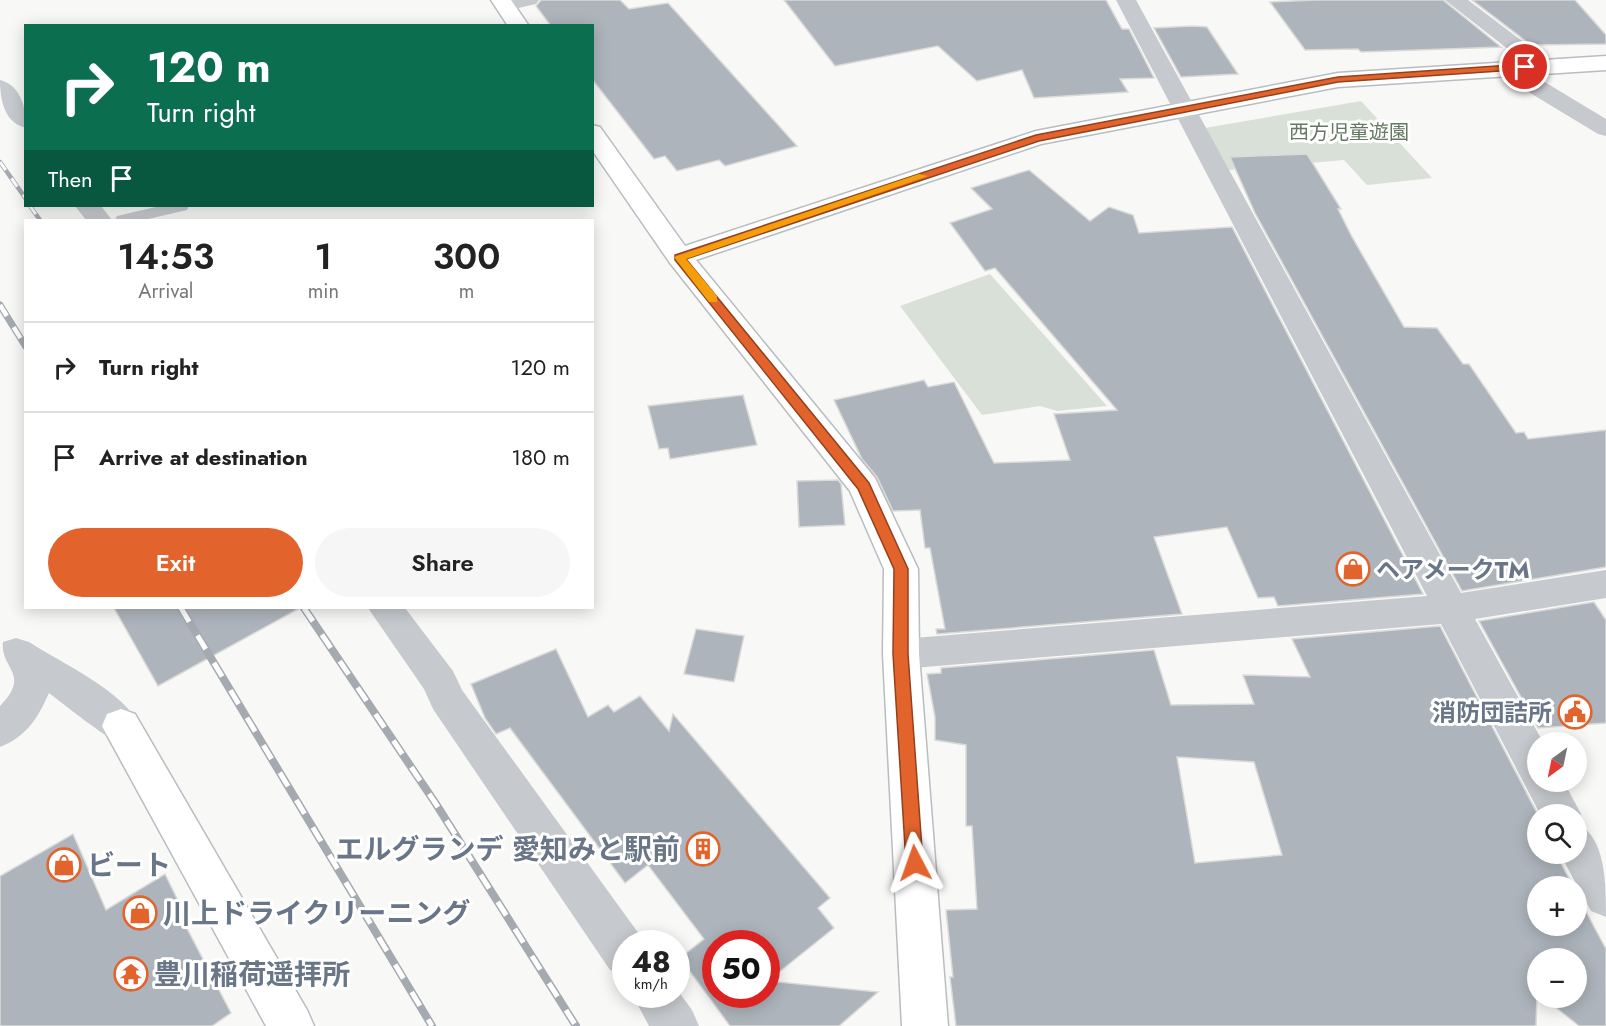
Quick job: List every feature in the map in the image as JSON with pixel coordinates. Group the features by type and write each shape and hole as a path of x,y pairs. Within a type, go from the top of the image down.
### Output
{"main road":[{"path":"503,3 518,24"},
{"path":"679,257 1036,138 1338,80 1606,63"},
{"path":"594,135 679,257 864,486 901,569 901,654 925,1026"},
{"path":"121,726 291,1026"}],"street":[{"path":"503,3 529,0"},
{"path":"1126,0 1449,609 1527,751"},
{"path":"1455,0 1545,66"},
{"path":"1505,68 1606,129"},
{"path":"0,87 24,118"},
{"path":"89,207 98,219"},
{"path":"901,654 1449,609 1606,584"},
{"path":"386,609 440,682 446,698 612,934"},
{"path":"8,651 90,699 121,726"},
{"path":"0,731 12,721 28,700 33,681 29,664 8,651"},
{"path":"0,731 42,711 90,699"},
{"path":"1587,862 1606,896"},
{"path":"664,1008 676,1026"}],"lane":[{"path":"128,219 176,207"}],"green space":[{"name":"西方児童遊園","path":"1361,101 1432,178 1367,185 1344,160 1229,170 1205,128"},
{"path":"990,274 1107,406 1057,411 1040,406 982,415 900,306"}],"building":[{"path":"541,0 620,0 629,9 668,3 797,146 725,166 719,160 677,171 665,156 654,159 594,82 594,24 550,24 536,6"},
{"path":"784,0 1106,0 1122,29 1129,29 1154,78 1120,79 1128,92 1034,98 1022,70 977,81 938,46 835,66"},
{"path":"1443,0 1501,47 1361,52 1358,49 1305,50 1270,2"},
{"path":"1472,0 1575,0 1606,35 1606,44 1531,45"},
{"path":"1207,27 1238,74 1181,77 1154,28"},
{"path":"1307,154 1341,209 1338,209 1352,237 1404,327 1437,328 1463,364 1469,364 1516,433 1524,432 1528,439 1606,430 1606,567 1462,591 1255,213 1230,157"},
{"path":"1029,170 1090,221 1109,207 1133,215 1139,233 1232,227 1423,594 1278,606 1274,597 1258,598 1227,527 1154,537 1182,614 937,634 936,629 945,629 930,548 925,548 920,510 893,511 877,477 862,459 834,400 924,380 928,387 954,382 994,463 1070,460 1054,414 1117,410 995,268 985,271 950,223 992,209 971,188"},
{"path":"743,395 757,445 670,459 668,448 659,449 648,406"},
{"path":"838,480 841,484 845,525 799,527 797,481"},
{"path":"1594,602 1606,620 1606,723 1538,728 1479,621"},
{"path":"115,609 298,609 158,686"},
{"path":"1440,626 1532,804 1527,804 1527,864 1561,864 1568,876 1527,876 1527,936 1587,936 1587,914 1606,949 1606,1026 1579,1026 1556,1008 1587,1008 1587,948 1527,948 1527,1008 1537,1008 1536,1026 956,1026 946,910 977,909 972,826 966,826 966,745 935,740 935,717 927,674 941,673 941,668 1154,650 1171,705 1254,704 1243,675 1310,677 1292,639","holes":["1177,757 1254,762 1282,855 1195,863"]},
{"path":"696,629 744,636 734,682 684,674"},
{"name":"エルグランデ 愛知みと駅前","path":"556,649 588,717 608,705 614,712 640,696 669,731 673,714 830,898 818,908 834,928 780,971 780,930 702,930 702,936 648,865 625,883 510,728 496,734 485,718 471,684"},
{"path":"73,834 106,910 165,874 183,911 179,913 231,1013 212,1026 0,1026 0,876"},
{"name":"エルグランデ 愛知みと駅前","path":"702,941 702,988 690,972 690,950"},
{"name":"エルグランデ 愛知みと駅前","path":"780,982 878,992 839,1026 730,1026 717,1008 780,1008"}],"railway":[{"path":"0,162 24,196"},
{"path":"31,207 39,219"},
{"path":"0,305 24,344"},
{"path":"182,609 432,1026"},
{"path":"305,609 436,804 576,1026"}],"slow traffic":[{"path":"713,299 679,257 923,176"}],"place":[{"name":"ヘアメークTM","path":"1353,569"},
{"name":"消防団詰所","path":"1575,712"},
{"name":"エルグランデ 愛知みと駅前","path":"703,849"},
{"name":"ビート","path":"64,865"},
{"name":"川上ドライクリーニング","path":"140,913"},
{"name":"豊川稲荷遥拝所","path":"131,974"}],"route":[{"path":"915,863 901,654 901,569 864,486 679,257 1036,138 1338,80 1525,67"}]}
